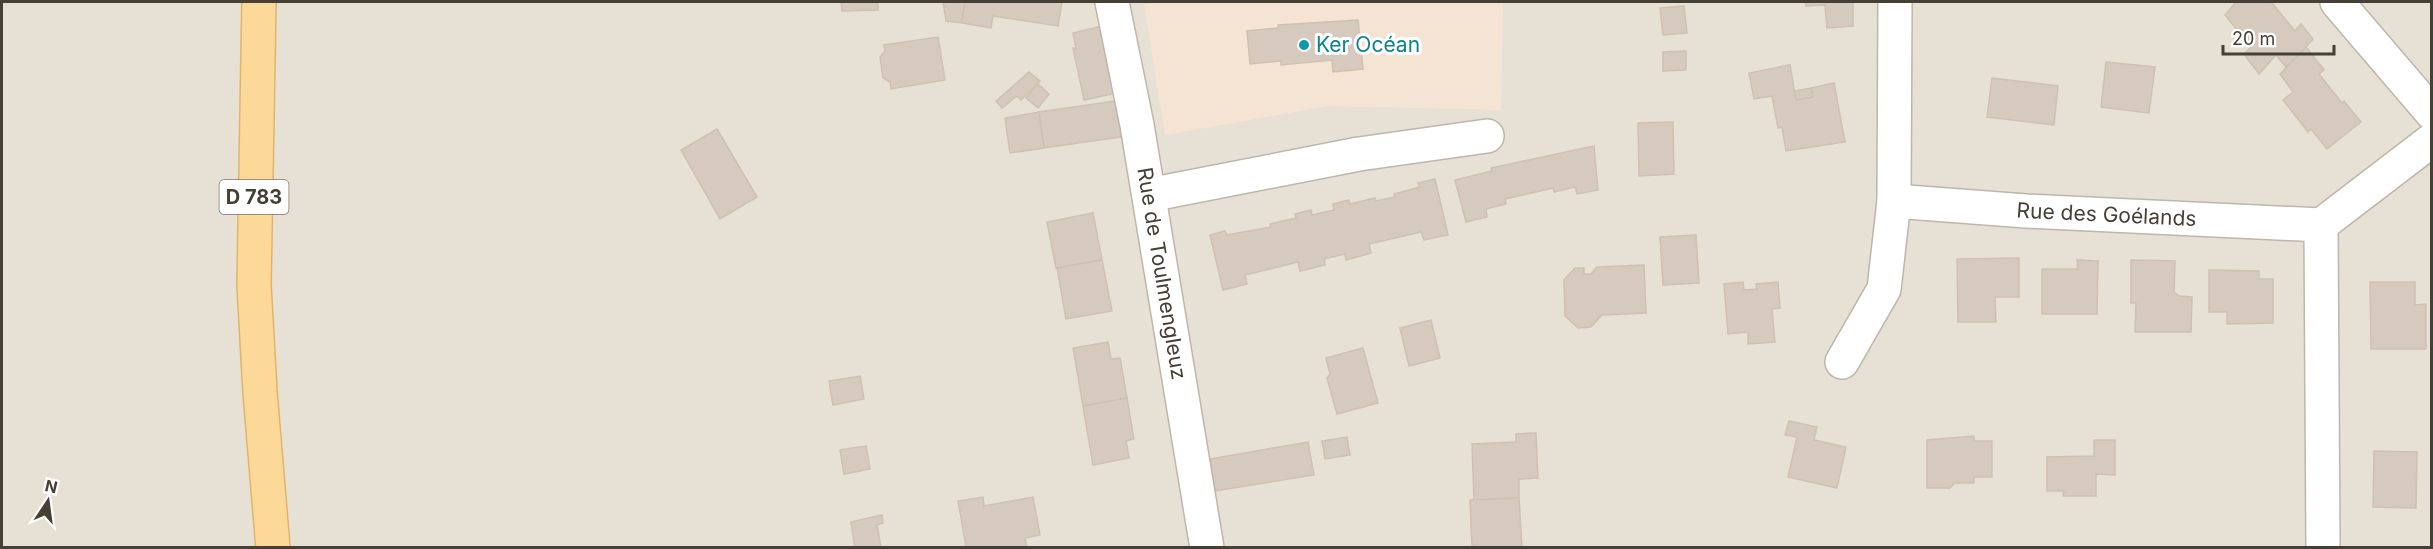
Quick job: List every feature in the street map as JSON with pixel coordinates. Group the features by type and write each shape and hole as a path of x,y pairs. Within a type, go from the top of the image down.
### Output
{"main road":[{"name":"D 783","path":"259,2 254,285 263,436 273,548"}],"street":[{"name":"Rue de Toulmengleuz","path":"1112,2 1137,125 1207,548"},
{"path":"1842,363 1884,290 1894,201 1895,2"},
{"path":"2337,2 2432,113"},
{"path":"1149,195 1359,154 1487,136"},
{"path":"2323,548 2321,225 2432,140"},
{"name":"Rue des Goélands","path":"1894,201 2026,211 2321,225"}],"shaded area":[{"path":"2,2 2431,2 2431,547 2,547"},
{"path":"1169,2 1503,2 1501,110 1328,106 1165,135 1144,4"}],"building":[{"path":"841,2 878,2 878,10 842,11"},
{"path":"943,2 965,2 962,23 946,21"},
{"path":"965,2 1062,2 1058,26 993,16 991,28 962,23"},
{"path":"1805,2 1853,2 1853,26 1827,28 1825,5 1806,6"},
{"path":"2236,2 2271,2 2295,31 2301,24 2313,39 2287,68 2276,55 2259,74 2244,54 2253,45 2240,28 2238,31 2225,15"},
{"path":"1684,6 1687,33 1663,35 1660,8"},
{"name":"Ker Océan","path":"1358,20 1363,69 1333,72 1332,60 1281,65 1281,61 1250,64 1247,31 1278,28 1278,25"},
{"path":"1102,26 1117,93 1084,100 1073,48 1076,48 1073,33"},
{"path":"938,37 945,80 891,89 890,82 883,78 880,57 885,51 884,45"},
{"path":"2306,47 2324,70 2319,74 2361,122 2327,149 2311,129 2308,132 2283,100 2293,92 2280,74"},
{"path":"1686,51 1686,70 1663,71 1663,52"},
{"path":"2106,62 2155,67 2149,113 2101,107"},
{"path":"1790,65 1796,100 1813,97 1811,88 1834,83 1845,142 1786,151 1782,127 1778,128 1772,96 1754,99 1749,73"},
{"path":"1029,72 1040,81 1021,100 1017,96 1002,108 996,101"},
{"path":"1992,78 2058,86 2054,125 1987,117"},
{"path":"1038,84 1049,94 1038,108 1026,98"},
{"path":"1811,88 1813,97 1796,100 1794,91"},
{"path":"1122,100 1127,136 1044,148 1039,112"},
{"path":"1039,112 1044,148 1010,153 1005,118"},
{"path":"1673,122 1674,174 1639,176 1638,123"},
{"path":"717,129 757,197 720,219 681,150"},
{"path":"1594,146 1598,190 1577,194 1575,187 1554,192 1553,188 1505,199 1506,204 1486,209 1487,217 1466,222 1455,180 1492,171 1491,168"},
{"path":"1435,179 1448,235 1424,240 1421,232 1369,244 1371,253 1346,260 1345,254 1324,259 1325,265 1300,271 1298,262 1245,275 1247,284 1223,290 1210,235 1225,231 1227,235 1271,227 1270,224 1296,218 1295,214 1311,210 1312,215 1334,210 1333,204 1349,200 1350,204 1375,198 1376,201 1395,197 1394,194 1420,187 1418,183"},
{"path":"1093,213 1102,260 1056,268 1047,222"},
{"path":"1696,235 1699,283 1663,285 1660,237"},
{"path":"2019,258 2019,297 1995,297 1996,322 1958,322 1957,259"},
{"path":"1102,260 1112,311 1066,319 1057,268"},
{"path":"2077,260 2098,261 2097,314 2042,314 2042,269 2078,269"},
{"path":"2131,260 2175,261 2174,292 2179,296 2192,297 2191,332 2135,332 2136,303 2131,303"},
{"path":"1644,265 1646,313 1602,315 1591,327 1578,328 1565,316 1564,280 1575,268 1584,268 1584,274 1591,274 1597,267"},
{"path":"2209,270 2259,271 2259,279 2273,279 2273,323 2227,324 2227,312 2209,312"},
{"path":"1743,282 1744,290 1757,289 1756,284 1778,282 1780,308 1772,309 1775,342 1748,344 1748,332 1728,334 1724,284"},
{"path":"2370,282 2415,282 2415,305 2426,304 2426,349 2371,349"},
{"path":"1431,320 1440,358 1409,366 1400,328"},
{"path":"1108,342 1111,359 1120,358 1127,398 1083,406 1073,348"},
{"path":"1363,348 1378,403 1337,414 1327,378 1330,374 1326,358"},
{"path":"860,376 864,399 833,405 829,381"},
{"path":"1127,398 1134,439 1126,441 1129,458 1093,465 1083,406"},
{"path":"1789,421 1817,427 1814,440 1846,447 1837,488 1788,477 1797,437 1785,435"},
{"path":"1536,433 1538,478 1519,479 1519,498 1474,500 1472,444 1516,442 1516,434"},
{"path":"1974,436 1974,441 1992,441 1992,477 1974,477 1974,483 1955,483 1950,488 1927,488 1927,440"},
{"path":"1347,437 1350,455 1325,459 1322,441"},
{"path":"2094,440 2115,440 2115,475 2096,474 2096,496 2063,496 2064,491 2047,491 2047,457 2094,456"},
{"path":"1308,442 1314,475 1215,491 1210,459"},
{"path":"866,446 870,469 844,474 840,450"},
{"path":"2374,451 2417,452 2416,508 2373,507"},
{"path":"983,497 984,506 1033,497 1040,535 1025,538 1027,548 957,548 966,546 958,501"},
{"path":"1519,498 1522,547 1472,548 1470,500"},
{"path":"882,515 883,523 877,525 881,548 855,548 851,522"}],"place":[{"name":"Ker Océan","path":"1304,45"}]}
